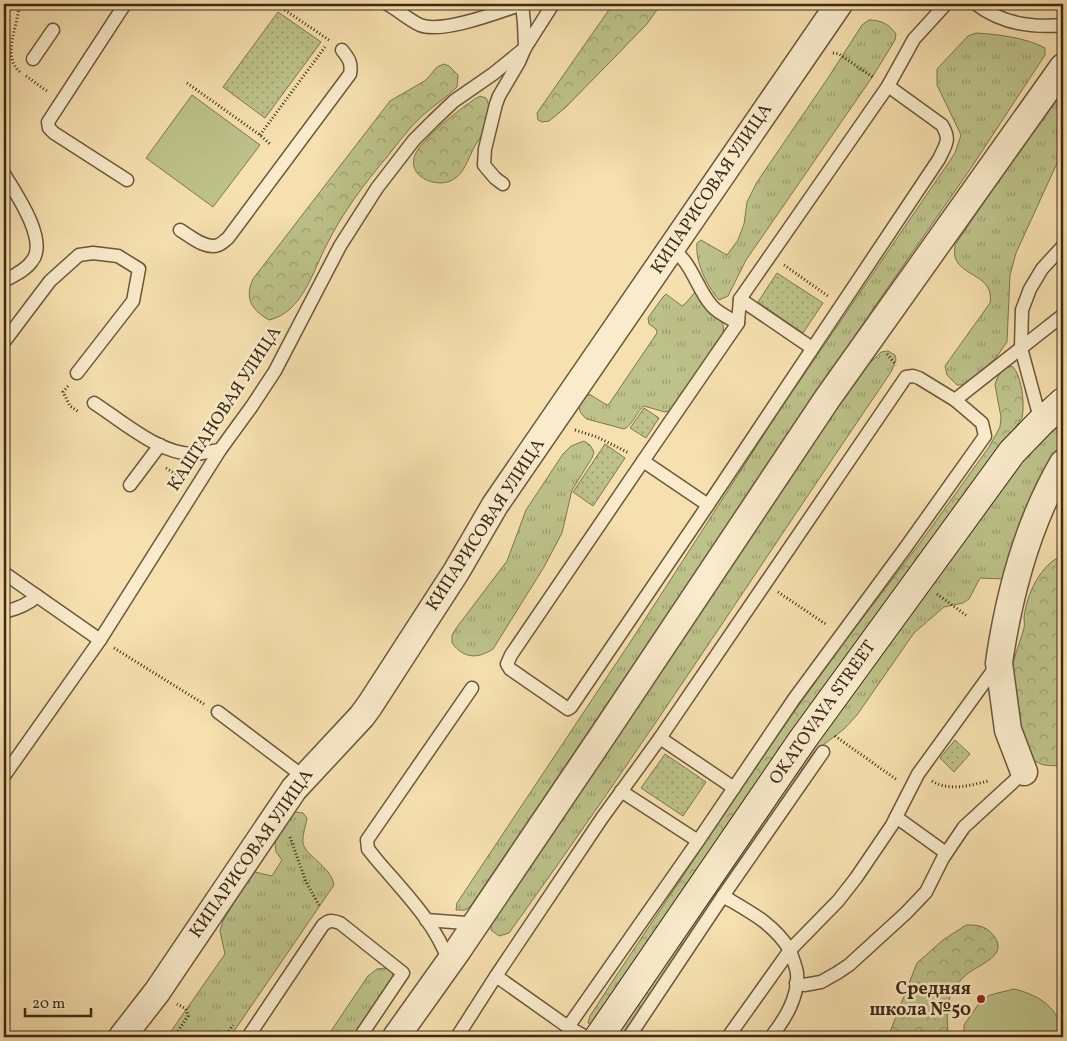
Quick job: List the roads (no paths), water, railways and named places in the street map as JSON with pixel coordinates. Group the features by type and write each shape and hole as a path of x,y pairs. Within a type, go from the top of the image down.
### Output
{"main road":[{"name":"OKATOVAYA STREET","path":"599,1037 819,717 1012,452 1063,402"}],"street":[{"name":"КИПАРИСОВАЯ УЛИЦА","path":"122,1037 157,992 304,777 362,716 370,705 456,572 495,505 839,4"},
{"path":"396,1037 474,926 726,553 827,399 1063,67"},
{"path":"1024,772 1008,730 999,663 1004,628 1014,583 1041,507 1063,463"}],"lane":[{"path":"125,4 48,122 49,128 54,133 127,180"},
{"path":"387,4 421,25 435,27 468,22 522,4 525,48"},
{"path":"503,184 484,165 484,149 499,96 525,48 553,4"},
{"path":"888,86 942,125 948,134 948,142 939,159 708,505 571,707 568,708 510,669 507,664 510,655 738,323 740,298 888,86 914,39 946,4"},
{"path":"976,4 994,15 1013,23 1043,27 1063,25"},
{"path":"33,59 52,30"},
{"name":"КАШТАНОВАЯ УЛИЦА","path":"4,776 100,640 220,450 275,371 340,246 377,188 414,140 454,101 493,74 525,48"},
{"path":"180,230 196,240 215,246 220,245 228,238 350,74 350,60 342,50"},
{"path":"4,174 26,210 38,246 33,261 4,281"},
{"path":"1041,422 1021,348 1022,310 1030,289 1042,269 1063,246"},
{"path":"671,249 680,255 692,270 698,285 713,308 738,323"},
{"path":"4,342 50,281 79,256 93,253 118,256 139,269 133,301 77,373"},
{"path":"740,298 812,348"},
{"path":"955,400 1063,315"},
{"path":"457,1037 621,791 660,738 906,377 913,376 919,378 955,400 982,423 985,436 794,698 698,841 568,1027"},
{"path":"94,403 160,445 176,452 194,454 220,450"},
{"path":"130,485 160,445"},
{"path":"643,461 708,505"},
{"path":"4,573 100,640"},
{"path":"4,612 18,608 32,601 37,596"},
{"path":"728,1037 790,950 838,901 856,878 892,825 918,774 999,663"},
{"path":"448,962 445,951 426,920 368,849 368,840 472,688"},
{"path":"218,712 304,777"},
{"path":"660,738 734,788"},
{"path":"629,1037 723,896 823,752"},
{"path":"796,983 804,986 821,982 849,965 906,913 926,892 946,853 964,827 1024,772"},
{"path":"621,791 698,841"},
{"path":"896,817 946,853"},
{"path":"723,896 762,920 781,936 790,950 797,973 793,1003 783,1022 771,1037"},
{"path":"248,1037 328,920 340,923 403,973 360,1037"},
{"path":"426,920 466,923 474,926"},
{"path":"496,976 568,1027 586,1037"}],"place":[{"name":"Средняя школа №50","path":"981,999"}]}
